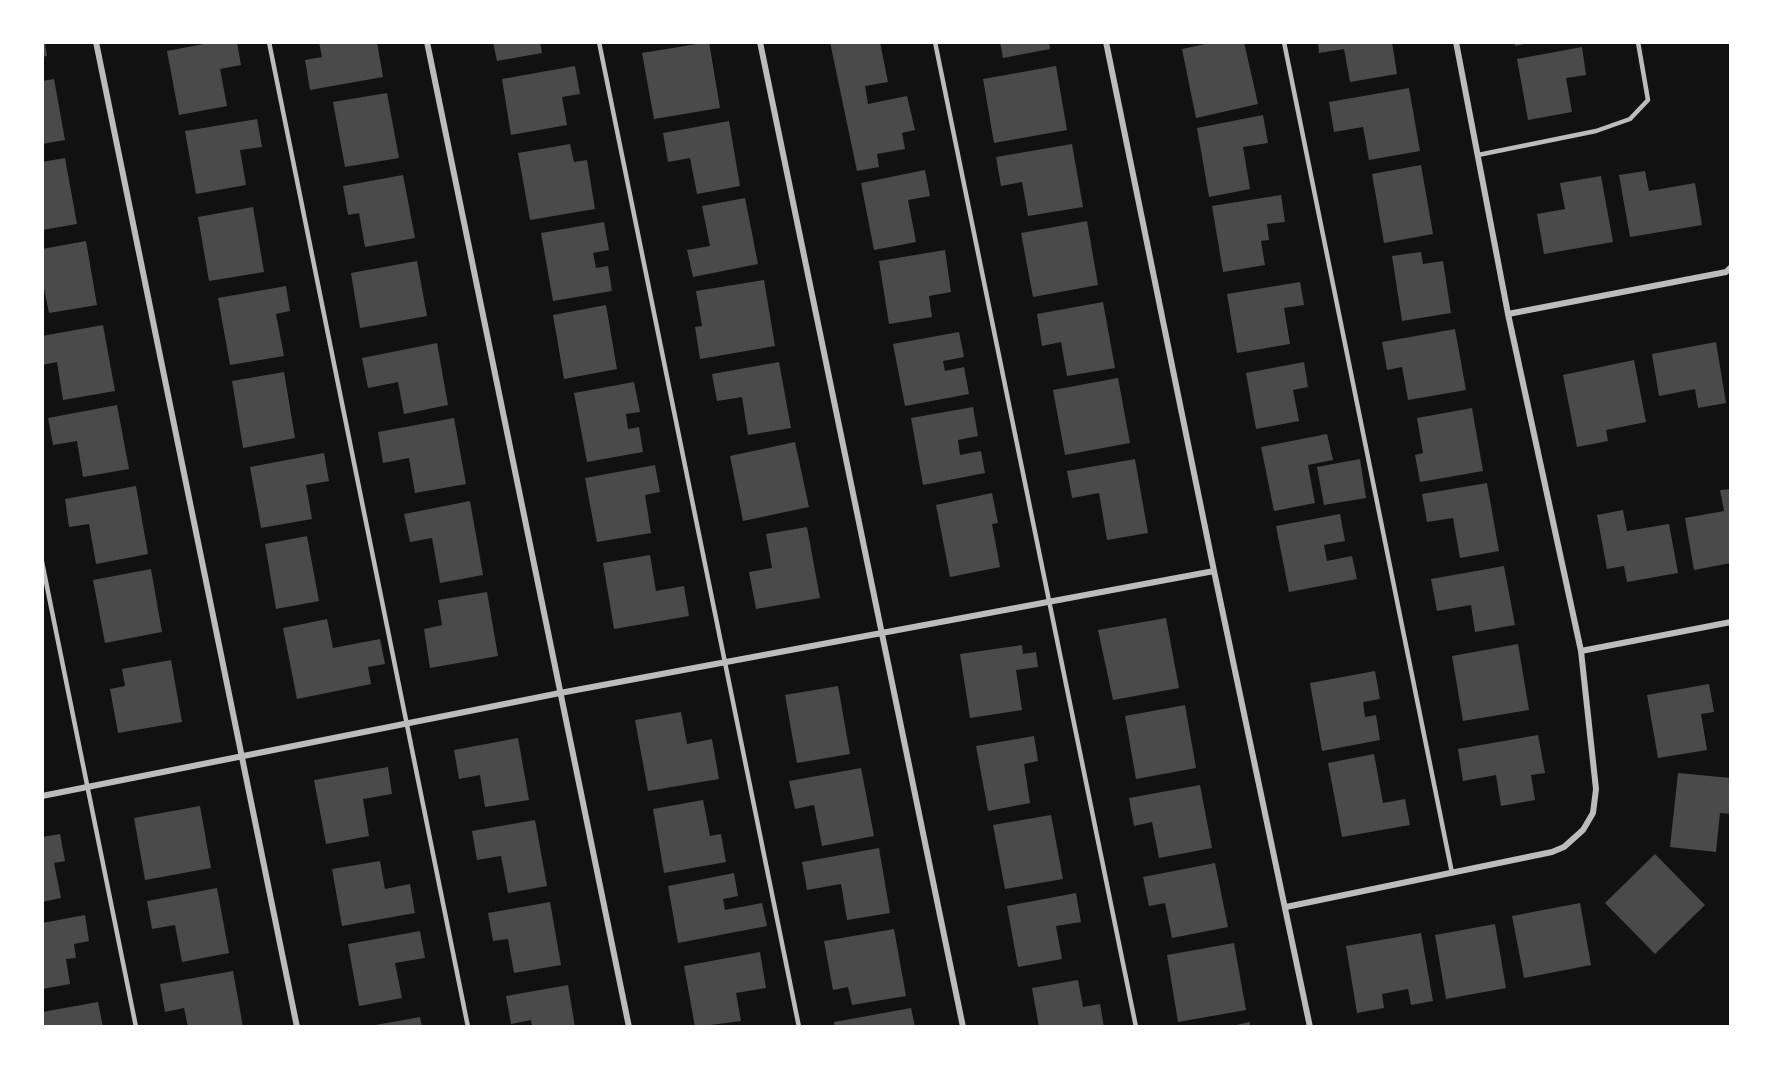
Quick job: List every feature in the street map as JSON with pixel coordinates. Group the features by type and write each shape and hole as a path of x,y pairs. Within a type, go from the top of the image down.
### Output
{"street":[{"path":"96,42 297,1027"},
{"path":"427,42 629,1027"},
{"path":"760,42 963,1027"},
{"path":"1106,42 1310,1027"},
{"path":"1286,907 1552,852 1564,847 1583,830 1593,813 1596,789 1581,651 1508,314 1456,42"},
{"path":"1508,314 1726,272 1731,267"},
{"path":"42,796 560,693 881,635 1214,571"},
{"path":"1581,651 1731,622"}],"lane":[{"path":"269,42 468,1027"},
{"path":"599,42 799,1027"},
{"path":"935,42 1136,1027"},
{"path":"1284,42 1452,873"},
{"path":"1478,155 1596,131 1630,119 1648,100 1638,42"},
{"path":"42,562 136,1027"}],"building":[{"path":"42,42 45,42 47,56 42,57"},
{"path":"214,42 237,42 241,65 220,69 227,106 179,115 167,51"},
{"path":"319,42 377,42 383,77 310,90 305,60 322,57"},
{"path":"493,42 540,42 542,53 497,61"},
{"path":"709,42 720,108 654,119 642,53"},
{"path":"830,42 880,42 888,82 865,86 868,104 907,96 915,130 902,133 905,149 877,154 879,167 857,171"},
{"path":"1000,42 1049,42 1050,49 1003,58"},
{"path":"1214,42 1244,42 1258,104 1196,118 1182,49"},
{"path":"1318,42 1392,42 1397,74 1350,82 1344,49 1319,53"},
{"path":"1515,42 1529,42 1529,43 1515,46"},
{"path":"1582,47 1586,75 1566,78 1572,112 1528,120 1517,59"},
{"path":"575,66 580,94 562,97 567,125 511,135 502,79"},
{"path":"1056,66 1067,130 994,143 983,79"},
{"path":"54,79 65,140 42,144 42,81"},
{"path":"1409,88 1420,151 1369,160 1363,127 1334,132 1329,102"},
{"path":"387,93 399,158 345,167 333,102"},
{"path":"1263,115 1268,143 1243,147 1250,189 1209,197 1197,128"},
{"path":"257,119 262,147 240,150 246,185 196,194 185,131"},
{"path":"729,121 740,186 697,194 690,158 668,162 663,133"},
{"path":"570,144 574,162 587,160 595,209 530,220 518,153"},
{"path":"1072,144 1083,207 1028,216 1022,182 1001,186 996,157"},
{"path":"65,158 77,224 42,230 42,162"},
{"path":"1421,165 1433,234 1384,243 1372,174"},
{"path":"925,170 930,196 908,200 916,242 874,250 861,183"},
{"path":"1645,171 1649,191 1695,183 1702,225 1630,237 1619,175"},
{"path":"403,175 415,238 365,247 359,213 348,215 343,186"},
{"path":"1601,176 1613,242 1544,254 1537,214 1565,209 1560,183"},
{"path":"1281,195 1285,222 1267,224 1269,240 1261,241 1265,265 1223,272 1212,206"},
{"path":"745,198 758,264 693,277 687,250 710,246 702,206"},
{"path":"253,207 264,272 209,281 198,217"},
{"path":"1087,221 1098,285 1033,297 1021,233"},
{"path":"604,222 609,250 593,253 596,268 608,266 612,291 553,301 541,233"},
{"path":"86,241 97,305 49,313 42,278 42,249"},
{"path":"945,250 951,292 929,296 932,317 889,324 879,261"},
{"path":"1421,252 1423,264 1443,261 1451,313 1402,321 1392,256"},
{"path":"417,261 427,316 360,328 351,273"},
{"path":"764,280 775,346 700,359 695,327 702,326 696,291"},
{"path":"1300,282 1304,305 1284,308 1290,344 1237,353 1227,294"},
{"path":"286,286 290,311 276,314 284,356 230,365 218,298"},
{"path":"1103,302 1115,368 1067,376 1061,342 1042,346 1037,314"},
{"path":"606,305 617,369 564,379 553,315"},
{"path":"103,325 115,391 63,400 57,362 42,365 42,336"},
{"path":"1455,329 1466,390 1408,400 1402,367 1387,370 1382,342"},
{"path":"959,332 964,357 943,361 945,371 964,367 969,394 905,406 893,344"},
{"path":"1716,342 1726,403 1698,408 1695,389 1659,396 1652,354"},
{"path":"437,343 448,405 404,414 398,382 368,388 362,358"},
{"path":"1634,360 1646,422 1606,430 1608,441 1577,447 1563,375"},
{"path":"779,362 791,428 748,435 742,397 717,401 712,374"},
{"path":"1304,362 1308,387 1293,390 1299,421 1256,429 1246,373"},
{"path":"284,372 295,438 243,448 232,381"},
{"path":"1118,378 1130,443 1065,455 1053,390"},
{"path":"634,382 640,412 626,414 628,429 639,427 643,452 587,462 574,393"},
{"path":"117,405 129,469 83,477 77,441 53,445 48,418"},
{"path":"973,407 978,436 958,440 960,455 981,451 985,473 923,485 911,418"},
{"path":"1472,408 1483,471 1420,482 1415,455 1423,453 1417,418"},
{"path":"454,418 466,484 415,493 409,458 383,463 378,432"},
{"path":"1327,434 1333,460 1308,465 1315,503 1274,511 1261,447"},
{"path":"795,442 809,507 743,521 730,456"},
{"path":"324,453 329,481 306,485 312,519 261,528 250,467"},
{"path":"1135,459 1148,533 1107,540 1099,493 1072,498 1067,471"},
{"path":"1360,459 1366,498 1324,505 1317,467"},
{"path":"655,465 660,492 645,495 651,533 597,542 585,478"},
{"path":"1487,483 1499,551 1460,558 1453,518 1427,522 1422,494"},
{"path":"136,486 148,554 96,564 89,524 69,527 65,499"},
{"path":"1731,489 1731,563 1694,570 1685,518 1724,511 1720,490"},
{"path":"992,493 998,523 992,524 1000,567 950,577 936,505"},
{"path":"470,501 483,575 440,583 432,538 410,542 404,514"},
{"path":"1623,510 1627,531 1669,524 1678,573 1627,582 1624,566 1607,569 1597,515"},
{"path":"1340,514 1345,541 1324,545 1327,561 1352,556 1357,579 1289,592 1276,526"},
{"path":"807,527 820,598 756,609 749,572 772,568 766,534"},
{"path":"307,536 319,601 276,609 265,544"},
{"path":"650,555 656,591 684,586 689,616 614,629 603,563"},
{"path":"1504,566 1515,625 1475,632 1471,605 1437,611 1431,579"},
{"path":"151,569 162,632 105,643 93,580"},
{"path":"487,592 498,656 430,668 424,629 442,625 438,600"},
{"path":"1166,618 1179,688 1113,700 1098,630"},
{"path":"327,619 333,648 380,639 385,664 368,667 371,684 297,699 283,628"},
{"path":"1518,644 1529,710 1463,721 1452,656"},
{"path":"1022,645 1023,654 1036,652 1038,667 1016,670 1022,710 970,718 960,654"},
{"path":"171,660 182,722 118,733 110,689 125,686 122,669"},
{"path":"1375,671 1380,699 1363,702 1365,717 1376,715 1380,740 1322,751 1310,683"},
{"path":"1709,684 1714,712 1701,714 1707,750 1658,758 1647,695"},
{"path":"838,686 850,754 797,763 785,695"},
{"path":"1185,705 1196,768 1136,779 1125,716"},
{"path":"681,712 687,744 712,739 719,779 648,791 635,720"},
{"path":"1538,735 1545,773 1531,775 1535,800 1501,806 1496,775 1463,781 1458,749"},
{"path":"1034,736 1038,761 1024,764 1030,803 988,811 976,746"},
{"path":"518,738 529,800 485,807 480,775 459,779 454,750"},
{"path":"1374,754 1383,803 1405,799 1410,825 1342,837 1328,763"},
{"path":"388,767 392,794 363,799 369,836 326,844 314,780"},
{"path":"861,768 874,836 822,846 814,805 795,809 789,781"},
{"path":"1678,773 1731,778 1731,814 1720,813 1716,852 1670,847"},
{"path":"1200,785 1212,848 1159,858 1152,822 1134,826 1129,798"},
{"path":"703,800 710,836 721,834 726,862 664,873 653,809"},
{"path":"200,806 211,868 145,880 134,818"},
{"path":"1051,815 1063,879 1005,889 993,825"},
{"path":"535,820 547,886 508,893 501,856 477,860 472,831"},
{"path":"60,834 65,861 54,863 61,898 42,902 42,837"},
{"path":"879,848 890,913 847,920 841,884 807,890 802,862"},
{"path":"1655,854 1705,905 1655,954 1605,903"},
{"path":"380,861 385,889 410,884 415,913 342,926 332,869"},
{"path":"1215,863 1228,927 1172,938 1165,903 1149,906 1143,877"},
{"path":"734,873 738,896 723,899 725,910 762,903 767,926 678,943 668,886"},
{"path":"217,888 229,953 182,962 175,925 152,929 147,901"},
{"path":"1076,893 1081,922 1056,926 1062,959 1018,967 1007,906"},
{"path":"550,902 561,965 514,973 508,939 493,941 488,913"},
{"path":"1580,903 1591,965 1524,978 1512,916"},
{"path":"85,915 89,941 74,944 76,958 66,959 70,984 42,989 42,923"},
{"path":"1495,924 1506,988 1446,999 1435,935"},
{"path":"894,929 906,996 852,1005 848,987 833,990 824,941"},
{"path":"420,931 425,958 395,963 402,998 359,1006 348,944"},
{"path":"1421,933 1433,1001 1411,1005 1408,989 1382,994 1384,1008 1357,1013 1346,946"},
{"path":"1234,943 1246,1010 1178,1022 1167,955"},
{"path":"760,952 766,988 736,993 741,1021 695,1027 684,966"},
{"path":"233,971 243,1027 188,1027 184,1008 165,1012 160,984"},
{"path":"1078,980 1083,1007 1100,1004 1104,1027 1039,1027 1032,988"},
{"path":"568,985 575,1027 532,1027 531,1020 511,1024 506,996"},
{"path":"98,1002 103,1027 42,1027 42,1012"},
{"path":"911,1008 915,1027 835,1027 834,1022"},
{"path":"420,1017 422,1027 370,1027 370,1026"},
{"path":"1250,1022 1250,1027 1231,1027 1231,1026"}]}
